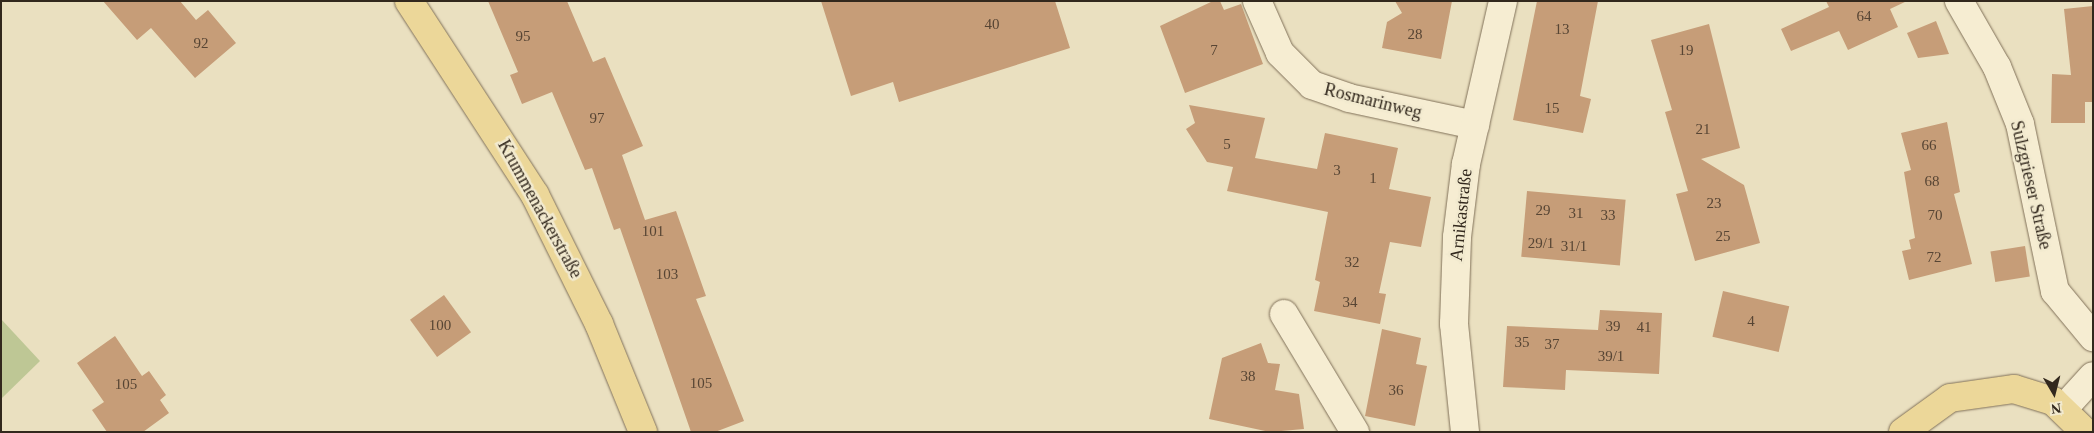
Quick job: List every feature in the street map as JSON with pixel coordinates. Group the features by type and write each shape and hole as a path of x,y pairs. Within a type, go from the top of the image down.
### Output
{"main road":[{"name":"Krummenackerstraße","path":"409,1 535,195 599,324 643,432"},
{"path":"1903,432 1934,407 1973,392 2028,392 2064,408 2085,432"}],"street":[{"name":"Rosmarinweg","path":"1257,1 1280,53 1312,85 1349,98 1475,125"},
{"name":"Arnikastraße","path":"1465,432 1456,362 1454,280 1461,200 1475,125 1503,1"},
{"name":"Sulzgrieser Straße","path":"1959,1 1997,67 2020,124 2055,291 2093,336"},
{"path":"1284,314 1355,432"},
{"path":"2064,408 2093,376"}],"green space":[{"path":"1,319 40,361 1,399"}],"building":[{"path":"103,1 180,1 196,20 208,10 236,43 195,78 151,28 137,40"},
{"path":"488,1 567,1 593,62 605,57 643,146 622,155 645,220 676,211 706,296 696,299 744,421 715,432 691,432 620,228 614,230 592,168 585,170 552,92 522,104 510,75 518,72"},
{"path":"821,1 1055,1 1070,48 899,102 893,82 851,96"},
{"path":"1213,1 1220,1 1224,10 1241,4 1263,64 1185,93 1160,26"},
{"path":"1395,1 1452,1 1441,59 1382,48 1387,22 1402,13"},
{"path":"1537,1 1598,1 1580,96 1591,99 1583,133 1513,120"},
{"path":"1826,1 1907,1 1890,9 1898,27 1848,50 1839,31 1791,51 1781,29 1829,7"},
{"path":"2093,6 2093,102 2085,102 2085,123 2051,123 2052,74 2071,75 2064,9"},
{"path":"1936,21 1949,54 1918,58 1907,33"},
{"path":"1709,24 1740,148 1701,159 1744,185 1760,243 1695,261 1676,194 1688,191 1665,112 1672,110 1651,40"},
{"path":"1189,105 1265,118 1255,158 1317,169 1325,133 1398,148 1389,189 1431,197 1421,247 1390,242 1379,293 1386,294 1380,324 1314,311 1320,282 1315,280 1328,212 1227,191 1233,167 1207,162 1186,129 1195,123"},
{"path":"1947,122 1960,192 1954,194 1972,264 1909,280 1902,251 1911,249 1909,240 1915,238 1904,172 1911,170 1901,133"},
{"path":"1527,191 1626,200 1620,265 1521,257"},
{"path":"2025,246 2030,277 1995,282 1990,251"},
{"path":"1723,291 1789,306 1779,352 1712,337"},
{"path":"444,295 471,332 437,357 410,320"},
{"path":"1600,310 1662,313 1659,374 1566,370 1565,390 1503,387 1507,326 1598,330"},
{"path":"1382,329 1421,338 1416,364 1427,366 1415,426 1365,416"},
{"path":"115,336 142,376 149,371 166,395 160,400 169,413 143,432 107,432 92,410 104,402 77,363"},
{"path":"1261,343 1268,363 1280,364 1275,390 1299,394 1304,429 1270,432 1209,419 1222,358"}]}
